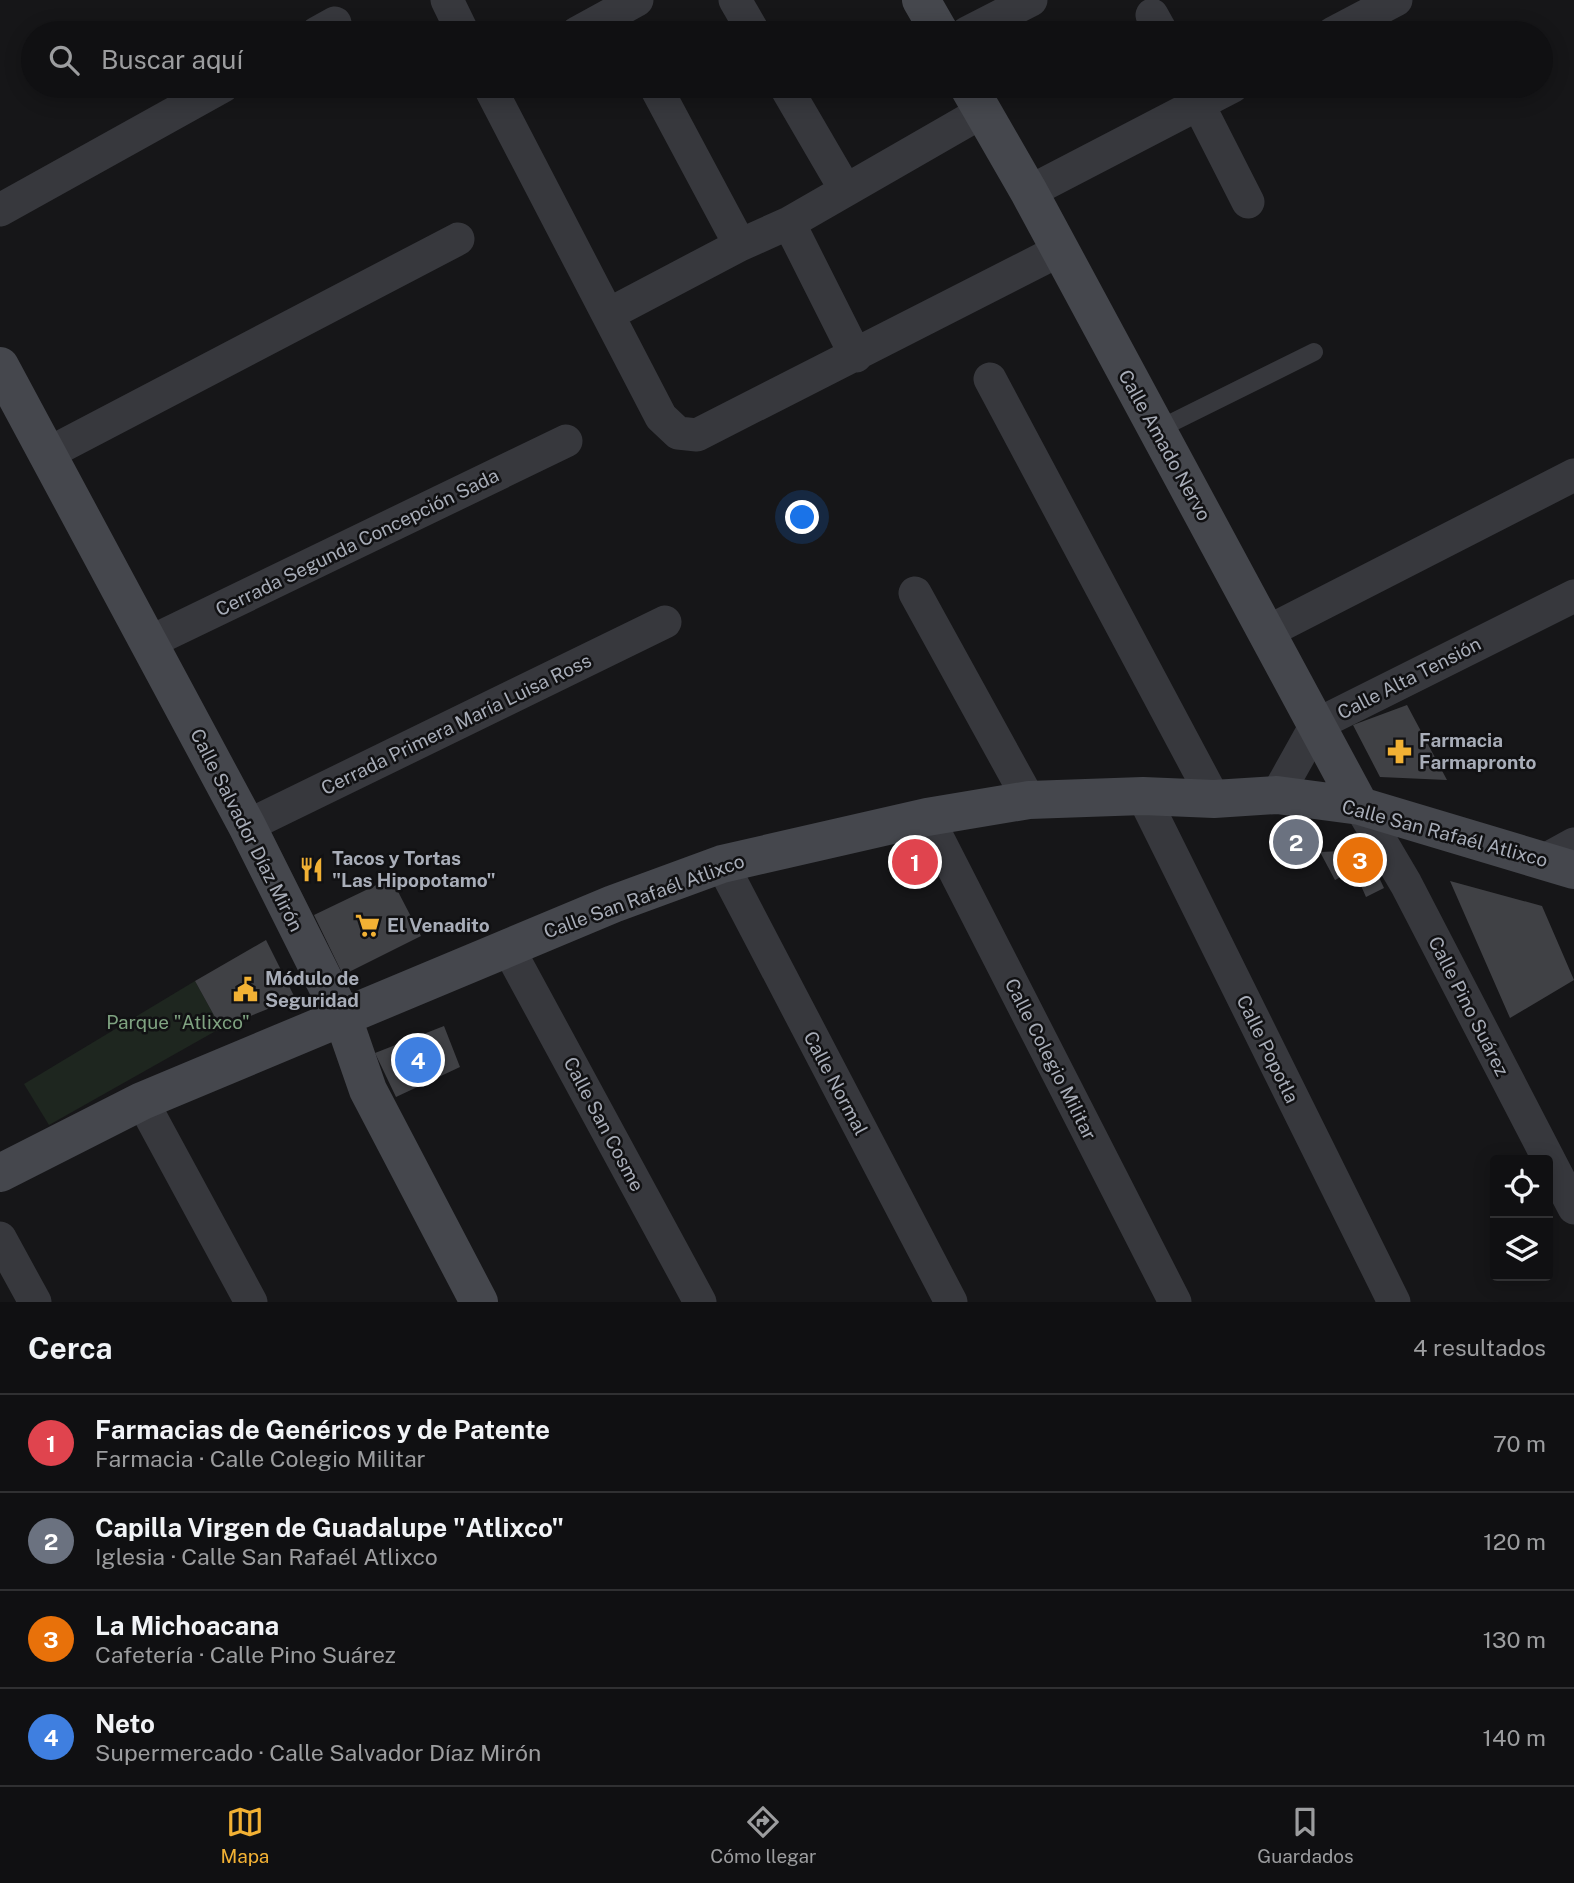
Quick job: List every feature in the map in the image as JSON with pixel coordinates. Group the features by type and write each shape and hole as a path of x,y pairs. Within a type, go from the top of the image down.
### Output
{"street":[{"path":"447,0 457,21"},
{"path":"735,0 747,21"},
{"path":"921,0 933,21"},
{"path":"1356,21 1396,0"},
{"path":"987,21 1015,4"},
{"path":"0,211 202,98"},
{"path":"495,98 661,417 677,433 696,435 1060,250"},
{"path":"660,98 740,245"},
{"path":"792,98 845,189"},
{"path":"1029,192 1189,98"},
{"path":"1196,98 1248,202"},
{"path":"609,314 740,245 789,223 845,189 975,99"},
{"name":"Calle Amado Nervo","path":"975,99 1029,192 1360,806"},
{"path":"789,223 856,356"},
{"path":"47,454 458,239"},
{"name":"Calle Salvador Díaz Mirón","path":"0,366 247,826 343,1018 368,1090 480,1302"},
{"path":"990,379 1214,799"},
{"name":"Cerrada Segunda Concepción Sada","path":"148,643 566,441"},
{"path":"1267,632 1574,475"},
{"path":"915,593 1029,800"},
{"name":"Calle Alta Tensión","path":"1277,795 1316,725 1574,596"},
{"name":"Cerrada Primera María Luisa Ross","path":"247,826 665,622"},
{"name":"Calle San Rafaél Atlixco","path":"0,1173 142,1101 613,904 722,864 927,817 1029,800 1143,796 1214,799 1277,795 1360,806 1564,858"},
{"name":"Calle Popotla","path":"1143,796 1394,1302"},
{"name":"Calle Pino Suárez","path":"1360,806 1406,884 1574,1208"},
{"name":"Calle Colegio Militar","path":"927,817 1175,1302"},
{"name":"Calle Normal","path":"722,864 951,1302"},
{"name":"Calle San Cosme","path":"508,946 699,1302"},
{"path":"142,1101 251,1302"},
{"path":"0,1238 35,1302"}],"lane":[{"path":"1157,430 1314,352"}],"green space":[{"name":"Parque \"Atlixco\"","path":"195,981 221,1028 49,1125 24,1084"}],"building":[{"name":"Farmacia Farmapronto","path":"1407,705 1447,780 1380,777 1353,725"},
{"path":"1366,850 1384,888 1366,897 1354,870 1335,880 1320,852"},
{"name":"El Venadito","path":"391,878 421,936 343,975 314,915"},
{"path":"1450,881 1542,906 1574,980 1510,1018"},
{"name":"Módulo de Seguridad","path":"266,940 295,998 221,1028 195,981"},
{"path":"444,1026 460,1067 396,1097 375,1053"}],"place":[{"name":"Farmacia Farmapronto","path":"1399,751"},
{"name":"Capilla Virgen de Guadalupe \"Atlixco\"","path":"1296,842"},
{"name":"La Michoacana","path":"1360,860"},
{"name":"Farmacias de Genéricos y de Patente","path":"915,862"},
{"name":"Tacos y Tortas \"Las Hipopotamo\"","path":"312,869"},
{"name":"El Venadito","path":"367,925"},
{"name":"Módulo de Seguridad","path":"245,989"},
{"name":"Neto","path":"418,1060"}]}
